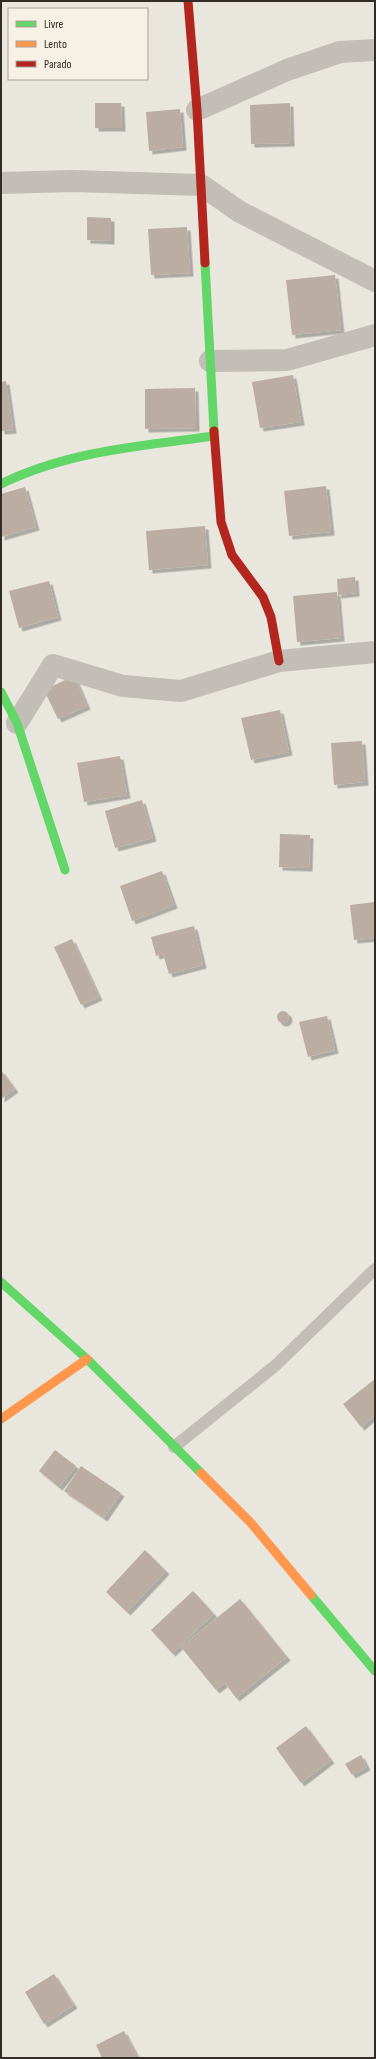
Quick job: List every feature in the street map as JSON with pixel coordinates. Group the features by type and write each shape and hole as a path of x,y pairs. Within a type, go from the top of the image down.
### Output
{"street":[{"path":"188,1 197,110 214,436 221,522 232,555 263,597 271,617 279,661"},
{"path":"197,110 287,70 340,52 375,50"},
{"path":"1,183 74,181 201,185 240,212 375,281"},
{"path":"210,361 287,360 375,335"},
{"path":"1,484 14,476 83,455 214,436"},
{"path":"17,723 53,665 123,686 181,692 279,661 375,652"},
{"path":"1,692 17,723 65,870"},
{"path":"1,1282 87,1359 251,1523 375,1671"},
{"path":"1,1419 87,1359"}],"lane":[{"path":"174,1447 276,1365 375,1269"}],"building":[{"path":"95,103 121,103 122,128 95,128"},
{"path":"290,103 291,143 251,144 250,105"},
{"path":"180,109 183,147 149,151 146,112"},
{"path":"87,217 111,218 111,241 87,240"},
{"path":"187,227 190,273 151,275 148,229"},
{"path":"335,275 341,330 292,335 286,280"},
{"path":"293,375 301,422 260,428 252,382"},
{"path":"6,381 13,430 1,431 1,382"},
{"path":"195,388 196,428 145,429 145,389"},
{"path":"326,486 331,532 289,536 284,491"},
{"path":"25,487 36,527 1,537 1,494"},
{"path":"205,526 208,565 149,570 146,531"},
{"path":"355,577 356,593 338,595 337,579"},
{"path":"49,581 58,617 19,628 9,591"},
{"path":"337,592 341,638 297,642 293,596"},
{"path":"74,676 87,706 58,719 44,690"},
{"path":"280,710 289,752 251,760 241,718"},
{"path":"362,741 365,782 334,785 331,743"},
{"path":"120,756 127,795 84,802 77,763"},
{"path":"142,800 153,838 115,848 105,811"},
{"path":"280,834 310,835 309,868 279,867"},
{"path":"162,871 174,905 132,921 120,886"},
{"path":"375,902 375,938 354,940 350,905"},
{"path":"194,926 203,965 169,974 163,954 156,956 151,937"},
{"path":"72,939 99,997 81,1005 54,947"},
{"path":"281,1011 285,1011 289,1017 285,1023 281,1023 277,1019 277,1015"},
{"path":"327,1016 335,1050 308,1057 299,1022"},
{"path":"1,1070 15,1089 1,1099"},
{"path":"375,1379 375,1415 361,1427 343,1404"},
{"path":"55,1450 76,1466 59,1487 39,1471"},
{"path":"81,1466 121,1493 104,1518 64,1491"},
{"path":"145,1550 166,1571 127,1612 106,1592"},
{"path":"193,1591 214,1614 172,1653 151,1630"},
{"path":"240,1599 287,1657 236,1698 225,1683 216,1690 181,1647"},
{"path":"306,1726 331,1760 301,1783 276,1748"},
{"path":"361,1755 367,1767 352,1775 345,1764"},
{"path":"54,1974 74,2005 44,2024 25,1992"},
{"path":"124,2031 138,2058 102,2058 96,2045"}],"traffic: fast":[{"path":"205,263 214,431"},
{"path":"1,484 52,464 105,451 214,436"},
{"path":"1,692 17,723 65,870"},
{"path":"1,1282 87,1359 201,1473"},
{"path":"311,1595 375,1671"}],"traffic: slow":[{"path":"1,1419 87,1359"},
{"path":"201,1473 251,1523 311,1595"}],"traffic: jam":[{"path":"188,1 197,110 205,263"},
{"path":"214,431 221,522 232,555 263,597 271,617 279,661"}]}
